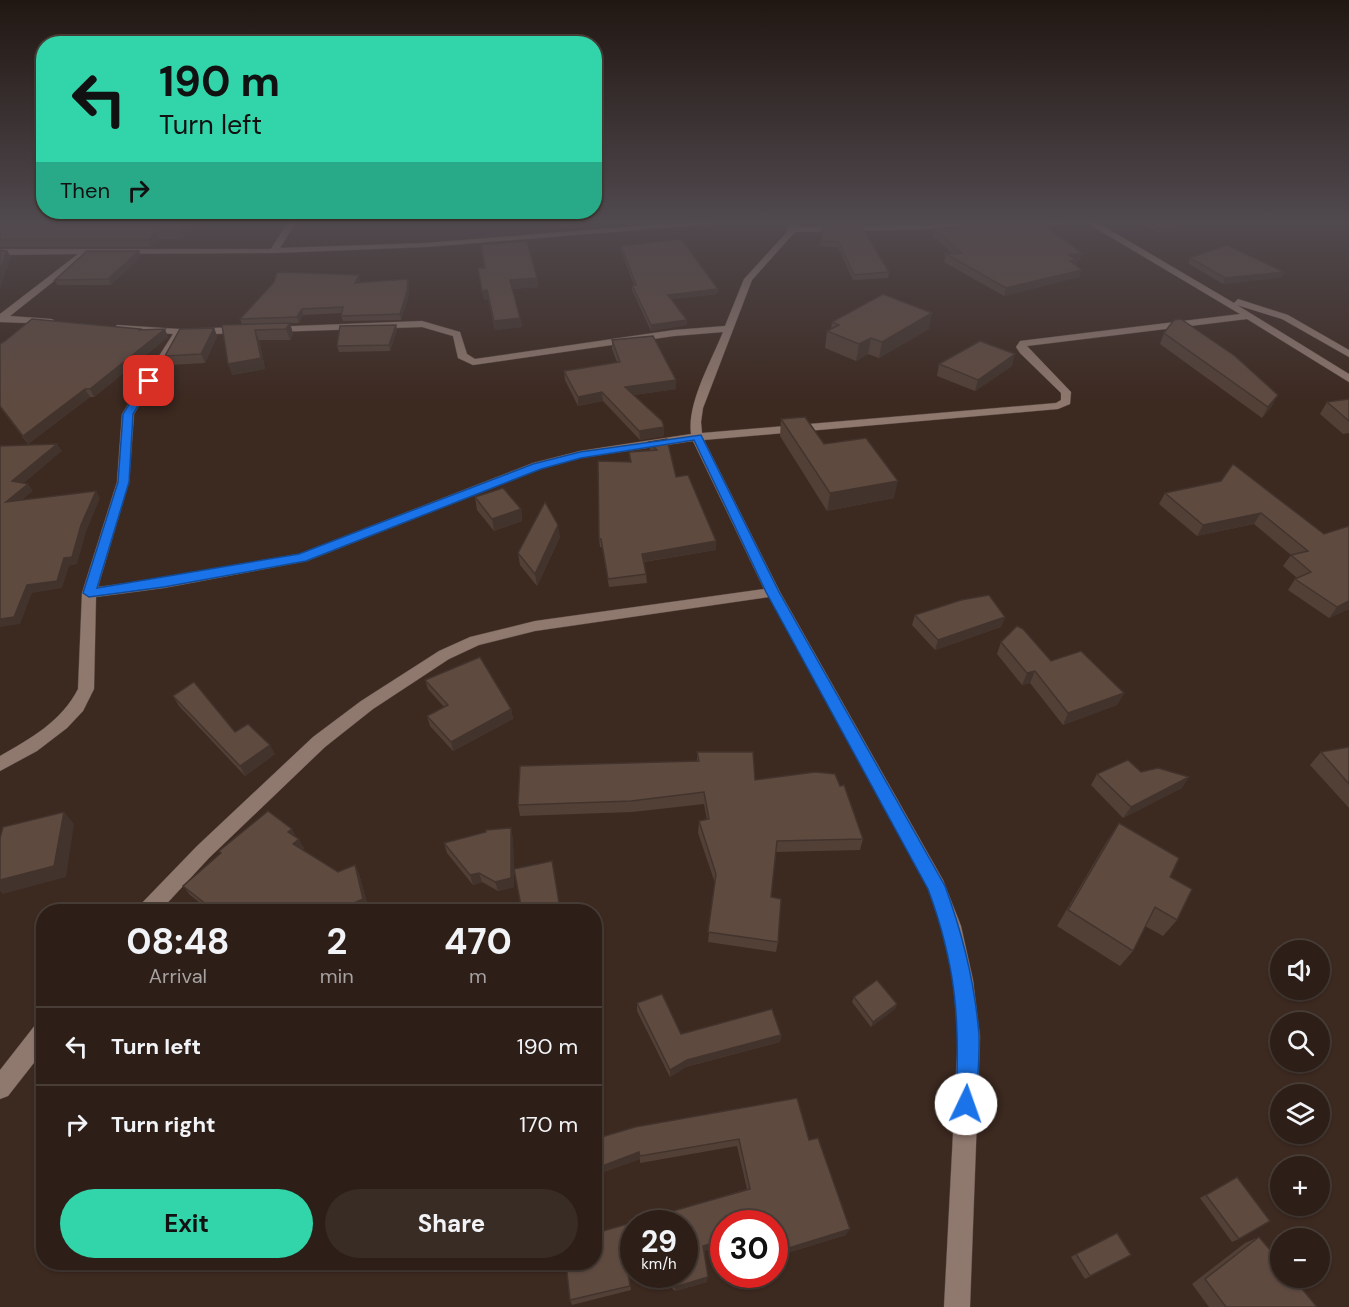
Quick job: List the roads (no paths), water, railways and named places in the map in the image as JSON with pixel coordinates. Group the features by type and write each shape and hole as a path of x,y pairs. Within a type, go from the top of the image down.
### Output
{"street":[{"path":"0,318 48,281"},
{"path":"747,281 696,414 697,437 773,592 936,886 951,926 963,980 969,1037 957,1307"},
{"path":"1191,281 1349,379"},
{"path":"1220,298 1285,317 1349,354"},
{"path":"89,593 175,581 302,558 537,466 580,455 697,437 1058,406 1066,402 1066,392 1024,351 1021,347 1023,343 1250,316"},
{"path":"0,318 60,323"},
{"path":"261,329 428,324 457,333 462,356 473,362 674,333 728,329"},
{"path":"108,326 179,332 249,329"},
{"path":"0,764 31,746 61,724 77,707 86,689 89,593 123,482 128,414 179,332"},
{"path":"154,904 203,852 319,742 367,705 444,655 483,638 535,626 773,592"},
{"path":"0,1088 36,1042"}]}
